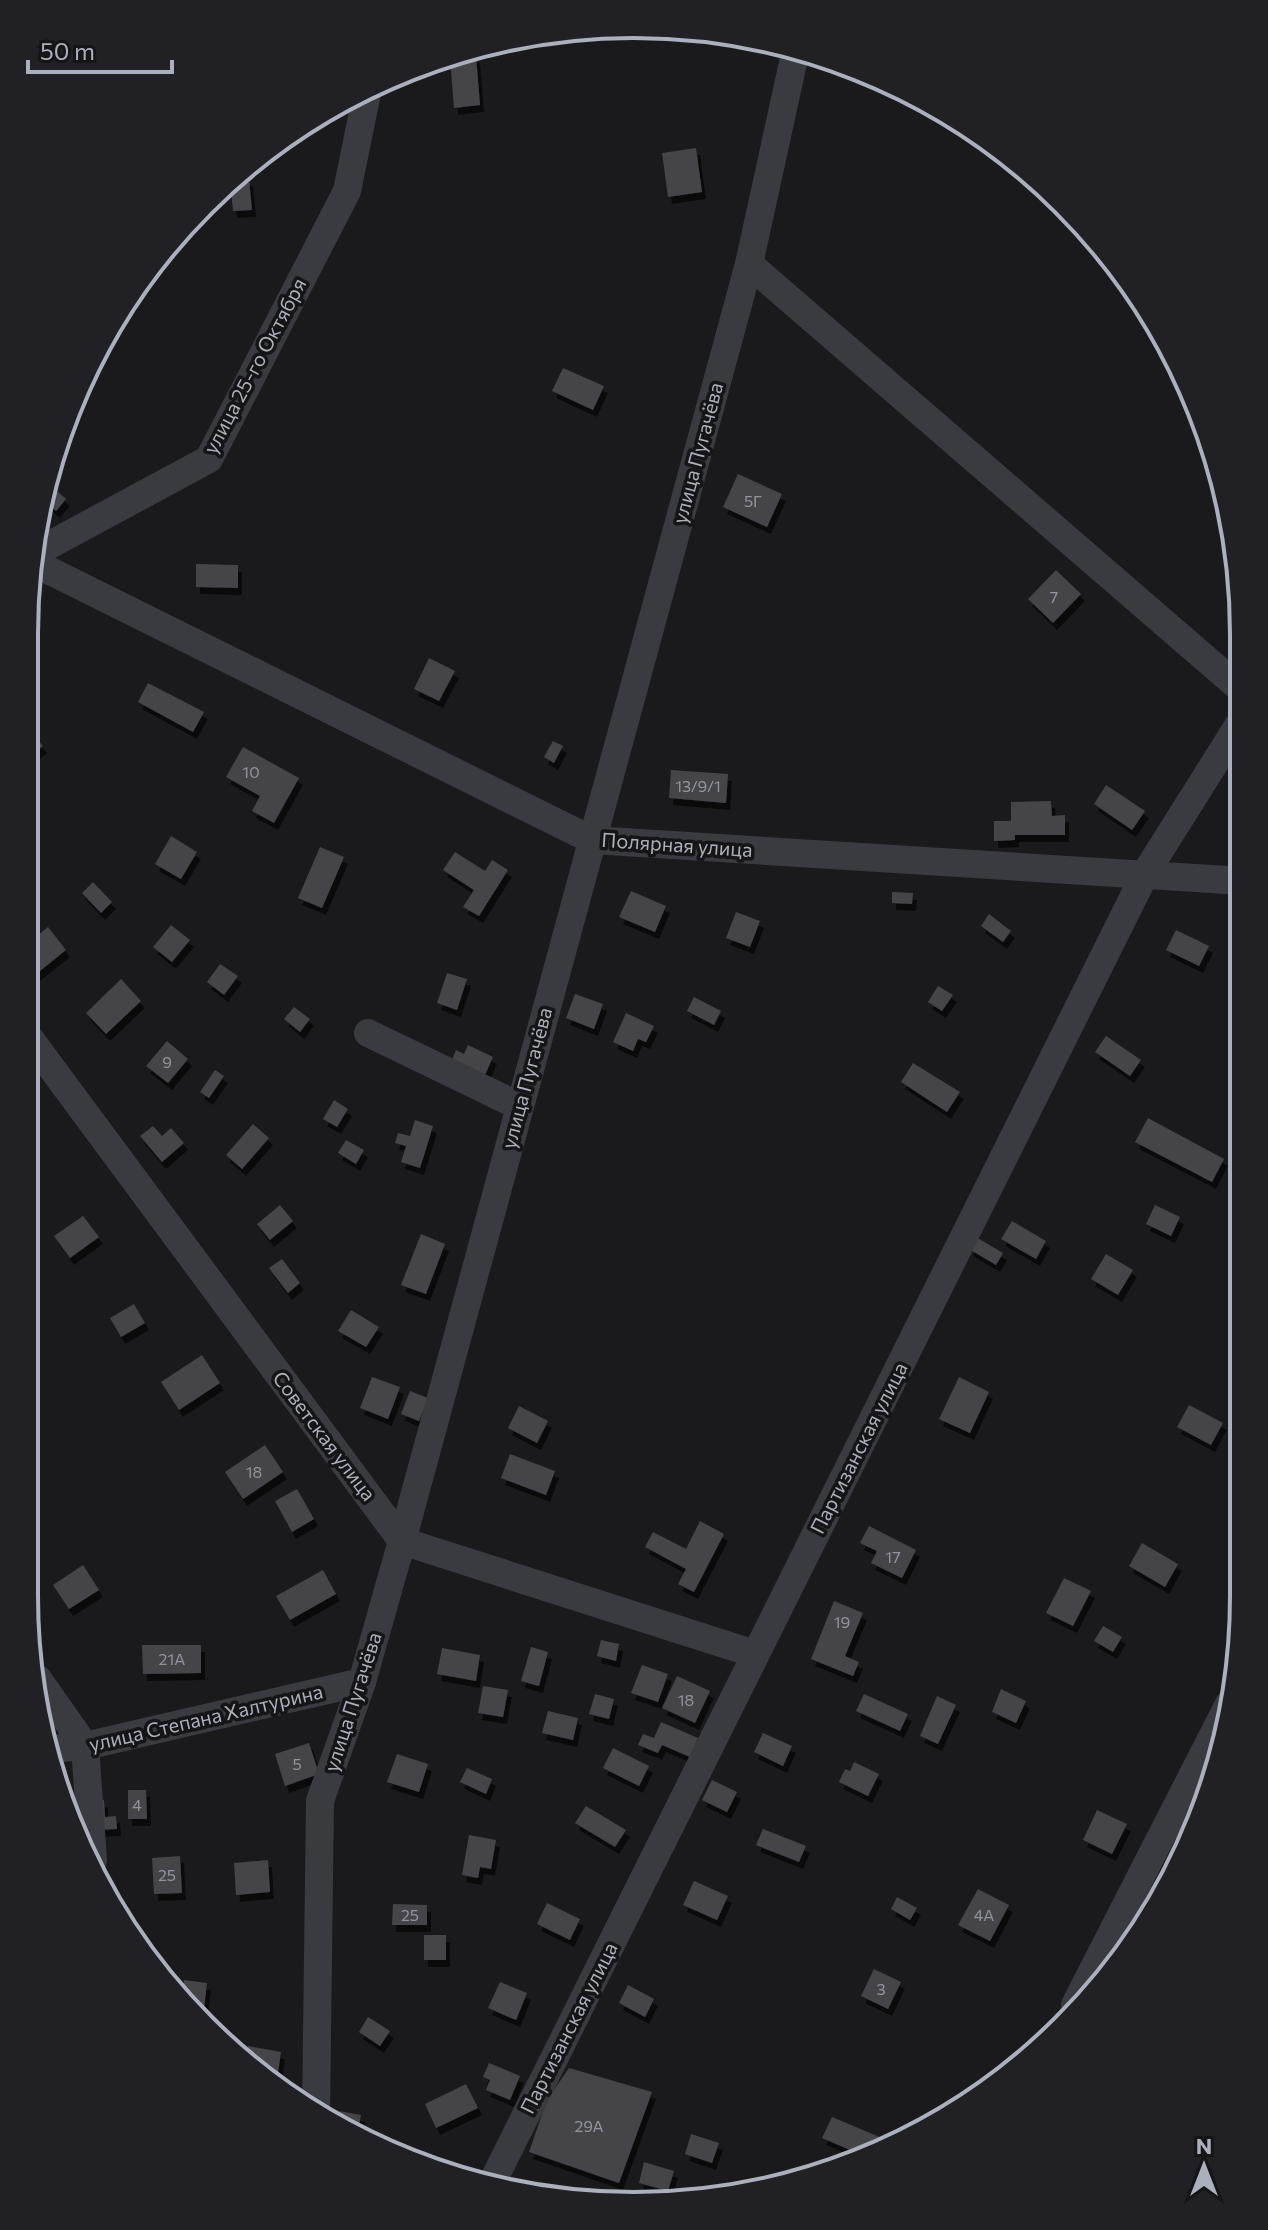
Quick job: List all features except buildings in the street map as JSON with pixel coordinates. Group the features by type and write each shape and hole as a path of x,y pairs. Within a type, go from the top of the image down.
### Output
{"street":[{"name":"улица Пугачёва","path":"316,2100 320,1801 362,1682 402,1541 749,264 794,60"},
{"name":"улица 25-го Октября","path":"44,548 209,459 347,191 365,102"},
{"path":"749,264 1230,680"},
{"name":"Полярная улица","path":"42,567 592,840 1230,880"},
{"name":"Партизанская улица","path":"496,2176 1145,874 1230,739"},
{"path":"368,1033 519,1106"},
{"name":"Советская улица","path":"38,1050 402,1541"},
{"path":"402,1541 755,1654"},
{"name":"улица Степана Халтурина","path":"58,1748 85,1746 362,1682"},
{"path":"45,1690 85,1746 92,1844"},
{"path":"1085,1985 1214,1733"}]}
